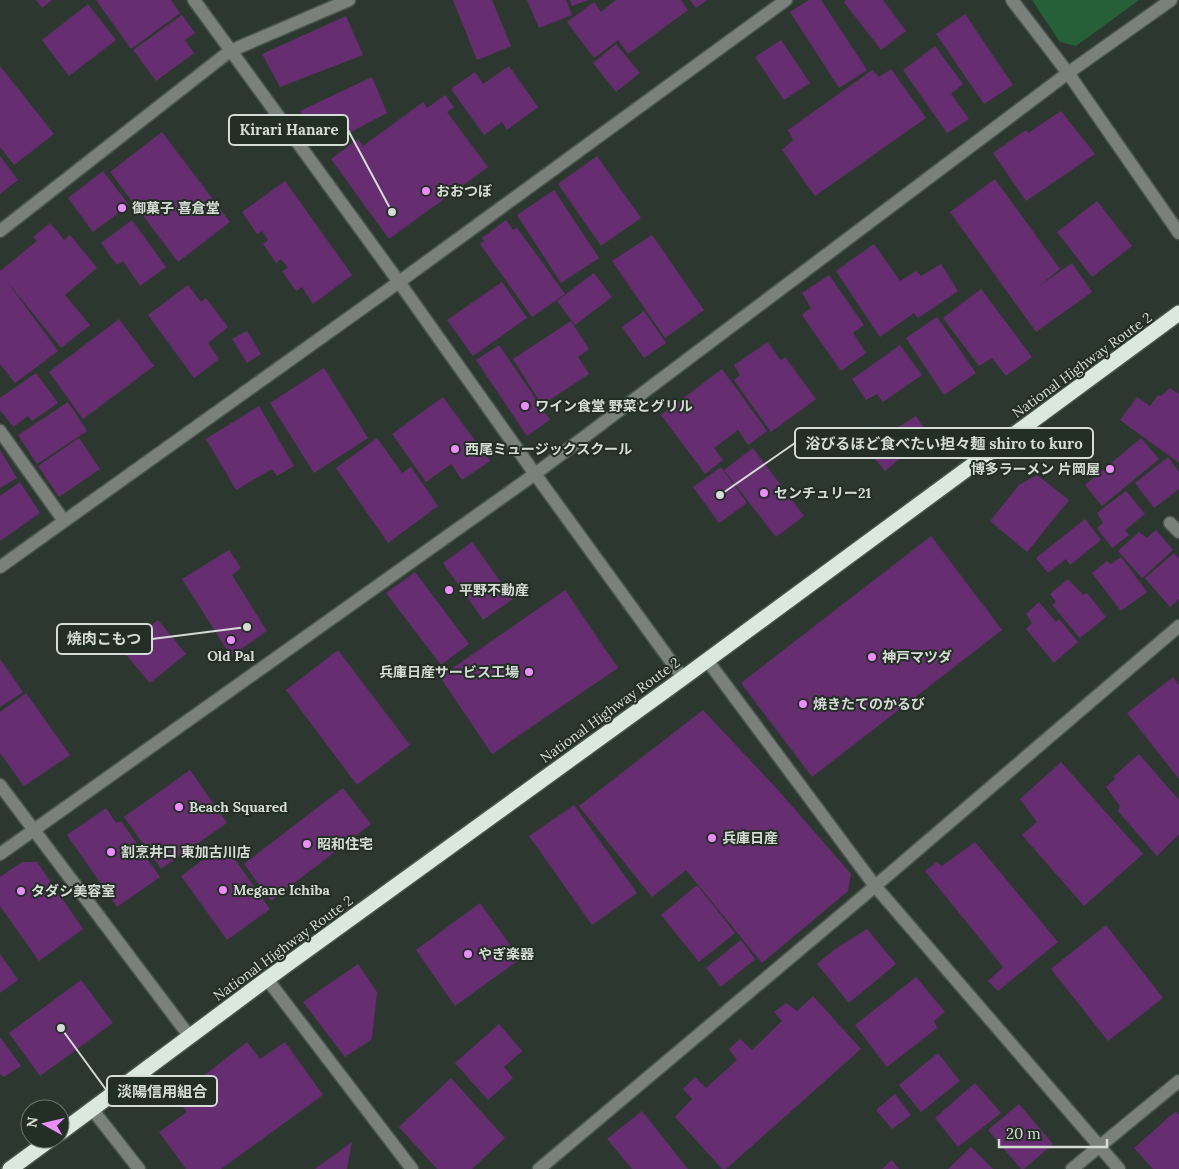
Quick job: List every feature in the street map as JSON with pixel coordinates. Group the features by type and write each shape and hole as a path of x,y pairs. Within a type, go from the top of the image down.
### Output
{"highway":[{"name":"National Highway Route 2","path":"70,1126 267,979 683,678 1179,313"},
{"path":"10,1169 37,1149"}],"street":[{"path":"194,0 683,678"},
{"path":"0,231 230,51 349,0"},
{"path":"0,567 399,282 786,0"},
{"path":"1012,0 1068,73 1179,233"},
{"path":"0,854 535,474 1068,73 1170,0"},
{"path":"0,431 64,522"},
{"path":"1170,522 1179,532"},
{"path":"539,1169 875,886 1179,626"},
{"path":"707,660 875,886 1119,1169"},
{"path":"0,785 190,1037"},
{"path":"267,979 412,1169"},
{"path":"1072,1169 1179,1081"},
{"path":"92,1109 138,1169"}],"green space":[{"path":"1032,0 1139,0 1076,46 1060,42"}],"building":[{"path":"36,0 52,0 42,8"},
{"path":"96,0 171,0 180,13 131,49"},
{"path":"453,0 492,0 511,46 477,60"},
{"path":"527,0 566,0 572,15 539,28"},
{"path":"570,0 588,0 572,6"},
{"path":"616,0 681,0 688,10 628,54 618,40 594,58 567,22 594,2 601,12"},
{"path":"690,0 707,0 696,8"},
{"path":"809,0 821,0 867,70 839,88 790,12"},
{"path":"846,0 883,0 906,31 881,50 844,2"},
{"path":"88,4 116,40 69,76 42,40"},
{"path":"965,14 1013,85 984,104 936,34"},
{"path":"182,15 195,33 185,40 194,53 156,81 133,50"},
{"path":"346,16 363,55 280,87 262,54"},
{"path":"781,40 810,83 784,100 755,57"},
{"path":"616,44 640,73 616,92 593,63"},
{"path":"935,46 963,84 951,94 969,119 947,133 903,70"},
{"path":"0,66 54,134 14,165 0,147"},
{"path":"509,66 538,107 507,130 502,122 484,135 451,89 475,72 483,84"},
{"path":"891,69 926,118 815,196 782,150 793,140 788,130 872,70 879,77"},
{"path":"372,77 387,113 326,145 300,111"},
{"path":"445,95 454,107 447,112 488,167 389,239 331,159 358,139 363,146 423,102 427,108"},
{"path":"1061,111 1095,154 1026,201 993,153 1026,130 1028,133"},
{"path":"162,132 230,222 178,262 110,172"},
{"path":"0,156 18,180 0,194"},
{"path":"597,156 641,218 601,246 558,184"},
{"path":"103,171 129,205 93,232 68,198"},
{"path":"995,179 1060,269 1039,286 1072,263 1092,292 1036,332 950,212"},
{"path":"285,181 352,275 313,304 302,287 296,291 282,271 288,268 281,259 276,263 263,244 268,240 262,231 257,234 242,212"},
{"path":"554,190 599,258 561,283 517,215"},
{"path":"1097,201 1132,246 1092,277 1057,232"},
{"path":"132,220 166,267 140,286 123,261 117,265 101,243"},
{"path":"506,220 513,230 517,228 565,294 532,317 480,244 484,241 482,238"},
{"path":"50,223 64,240 70,235 97,268 65,295 90,325 61,348 6,280 58,351 15,383 0,364 0,271 37,241 33,237"},
{"path":"652,235 704,310 665,338 612,261"},
{"path":"874,244 900,281 916,271 921,276 941,264 958,291 918,318 914,313 880,337 836,271"},
{"path":"594,273 612,297 575,325 557,301"},
{"path":"829,275 864,325 853,333 866,353 841,371 802,315 811,308 802,293"},
{"path":"502,282 527,318 473,356 447,320"},
{"path":"188,285 201,302 206,298 228,327 208,343 219,359 194,378 148,315"},
{"path":"981,289 1032,357 1006,376 992,358 979,366 943,318"},
{"path":"644,311 666,343 644,358 622,327"},
{"path":"937,317 976,373 944,395 906,338"},
{"path":"119,319 154,366 83,419 49,372"},
{"path":"571,321 589,349 578,357 589,374 542,405 513,359"},
{"path":"247,331 261,354 247,363 232,339"},
{"path":"768,342 781,361 785,357 816,399 771,432 734,380 740,375 734,365"},
{"path":"499,345 550,420 527,436 476,360"},
{"path":"900,345 922,375 883,402 877,394 866,400 852,379"},
{"path":"324,368 368,438 314,473 270,403"},
{"path":"722,369 767,431 748,445 738,430 714,448 723,460 705,474 661,415"},
{"path":"36,373 58,403 32,421 28,416 13,427 0,410 0,398"},
{"path":"1170,388 1179,394 1179,463 1120,420 1137,397 1150,406 1158,395 1161,396"},
{"path":"443,397 490,461 462,480 451,464 426,482 392,434"},
{"path":"68,402 87,431 37,464 18,435"},
{"path":"259,406 294,466 277,476 272,469 236,490 206,439"},
{"path":"916,416 930,437 908,452 894,430"},
{"path":"878,426 903,456 885,471 860,441"},
{"path":"79,438 100,469 59,497 38,466"},
{"path":"377,438 402,473 411,467 438,506 388,543 336,468"},
{"path":"1141,438 1159,459 1102,506 1085,485"},
{"name":"センチュリー21","path":"753,448 804,516 776,537 724,470"},
{"path":"0,450 17,478 0,488"},
{"path":"1168,457 1179,472 1179,489 1154,508 1135,483"},
{"path":"721,467 747,503 719,523 693,487"},
{"path":"1037,475 1069,500 1027,552 990,521 1019,485"},
{"path":"20,482 40,513 0,541 0,496"},
{"path":"1126,491 1145,514 1125,530 1129,535 1112,548 1097,528 1103,523 1097,513"},
{"path":"1085,519 1101,540 1070,565 1066,559 1048,573 1036,558"},
{"path":"1156,530 1173,550 1142,578 1118,551 1139,532 1147,538"},
{"name":"神戸マツダ","path":"931,536 1002,630 812,777 741,683"},
{"path":"472,542 513,599 483,620 443,563"},
{"path":"229,550 241,568 232,575 267,631 231,656 182,579"},
{"path":"1174,553 1179,559 1179,599 1170,607 1145,578"},
{"path":"1121,557 1147,592 1121,611 1092,573 1107,561 1111,564"},
{"path":"415,572 469,644 441,665 386,593"},
{"path":"1068,579 1083,595 1087,593 1106,617 1080,638 1052,605 1056,602 1050,594"},
{"name":"兵庫日産サービス工場","path":"565,590 618,668 492,754 440,677"},
{"path":"1039,602 1056,622 1059,619 1078,642 1054,663 1026,629 1032,623 1026,614"},
{"path":"158,620 186,654 150,683 122,650"},
{"path":"338,650 410,745 357,785 286,690"},
{"path":"0,659 23,692 0,707"},
{"path":"1173,677 1179,685 1179,779 1127,713"},
{"path":"26,693 70,755 24,786 0,753 0,712"},
{"name":"兵庫日産","path":"703,710 778,790 851,874 848,891 762,963 686,870 652,897 579,806"},
{"path":"1139,754 1179,800 1179,834 1157,856 1118,811 1120,806 1106,787 1115,779 1114,776"},
{"path":"1061,762 1143,854 1084,906 1022,835 1037,822 1020,799"},
{"path":"190,770 227,823 161,869 124,817"},
{"name":"昭和住宅","path":"343,788 371,824 271,901 244,864"},
{"path":"574,805 637,893 592,925 529,836"},
{"path":"106,808 116,823 121,821 160,877 117,907 67,835"},
{"path":"975,842 1058,942 998,991 988,981 1003,967 925,871 937,862 942,866"},
{"path":"224,844 270,909 227,940 181,876"},
{"path":"22,862 37,862 83,929 39,961 0,906 0,877"},
{"path":"697,885 735,933 699,962 661,915"},
{"name":"やぎ楽器","path":"480,903 520,959 455,1006 416,950"},
{"path":"1106,925 1163,998 1108,1041 1051,969"},
{"path":"867,929 896,964 849,1003 817,964 835,949"},
{"path":"741,940 755,959 721,987 706,968"},
{"path":"0,954 18,980 0,993"},
{"path":"358,964 377,992 372,1039 345,1057 303,1002"},
{"path":"916,977 945,1012 934,1021 937,1028 887,1067 855,1025"},
{"path":"81,980 113,1023 40,1076 9,1033"},
{"path":"813,996 861,1049 726,1169 722,1169 675,1117 692,1099 683,1089 695,1077 706,1088 737,1060 729,1049 740,1039 752,1050 782,1021 774,1012 786,1003 797,1011"},
{"path":"499,1024 522,1051 504,1067 513,1078 488,1100 455,1063"},
{"path":"0,1037 21,1066 4,1077 0,1074"},
{"path":"247,1042 260,1059 285,1042 323,1095 221,1169 186,1169 159,1132 187,1112 175,1098"},
{"path":"938,1053 960,1081 921,1112 899,1085"},
{"path":"451,1078 505,1138 472,1169 437,1169 399,1127"},
{"path":"975,1083 1001,1113 958,1147 935,1118"},
{"path":"895,1094 911,1115 892,1129 876,1110"},
{"path":"1019,1104 1053,1144 1024,1169 1021,1169 988,1130"},
{"path":"642,1111 688,1169 632,1169 607,1139"},
{"path":"1176,1111 1179,1115 1179,1169 1153,1169 1134,1148"},
{"path":"352,1142 347,1169 315,1169"},
{"path":"971,1147 993,1169 948,1169"},
{"path":"892,1160 899,1169 882,1169"}],"place":[{"name":"おおつぼ","path":"426,191"},
{"name":"御菓子 喜倉堂","path":"122,208"},
{"name":"Kirari Hanare","path":"392,212"},
{"name":"ワイン食堂 野菜とグリル","path":"525,406"},
{"name":"西尾ミュージックスクール","path":"455,449"},
{"name":"博多ラーメン 片岡屋","path":"1110,469"},
{"name":"センチュリー21","path":"764,493"},
{"name":"浴びるほど食べたい担々麺 shiro to kuro","path":"720,495"},
{"name":"平野不動産","path":"449,590"},
{"name":"焼肉こもつ","path":"247,627"},
{"name":"Old Pal","path":"231,640"},
{"name":"神戸マツダ","path":"872,657"},
{"name":"兵庫日産サービス工場","path":"529,672"},
{"name":"焼きたてのかるび","path":"803,704"},
{"name":"Beach Squared","path":"179,807"},
{"name":"兵庫日産","path":"712,838"},
{"name":"昭和住宅","path":"307,844"},
{"name":"割烹井口 東加古川店","path":"111,852"},
{"name":"Megane Ichiba","path":"223,890"},
{"name":"タダシ美容室","path":"21,891"},
{"name":"やぎ楽器","path":"468,954"},
{"name":"淡陽信用組合","path":"61,1028"}]}
